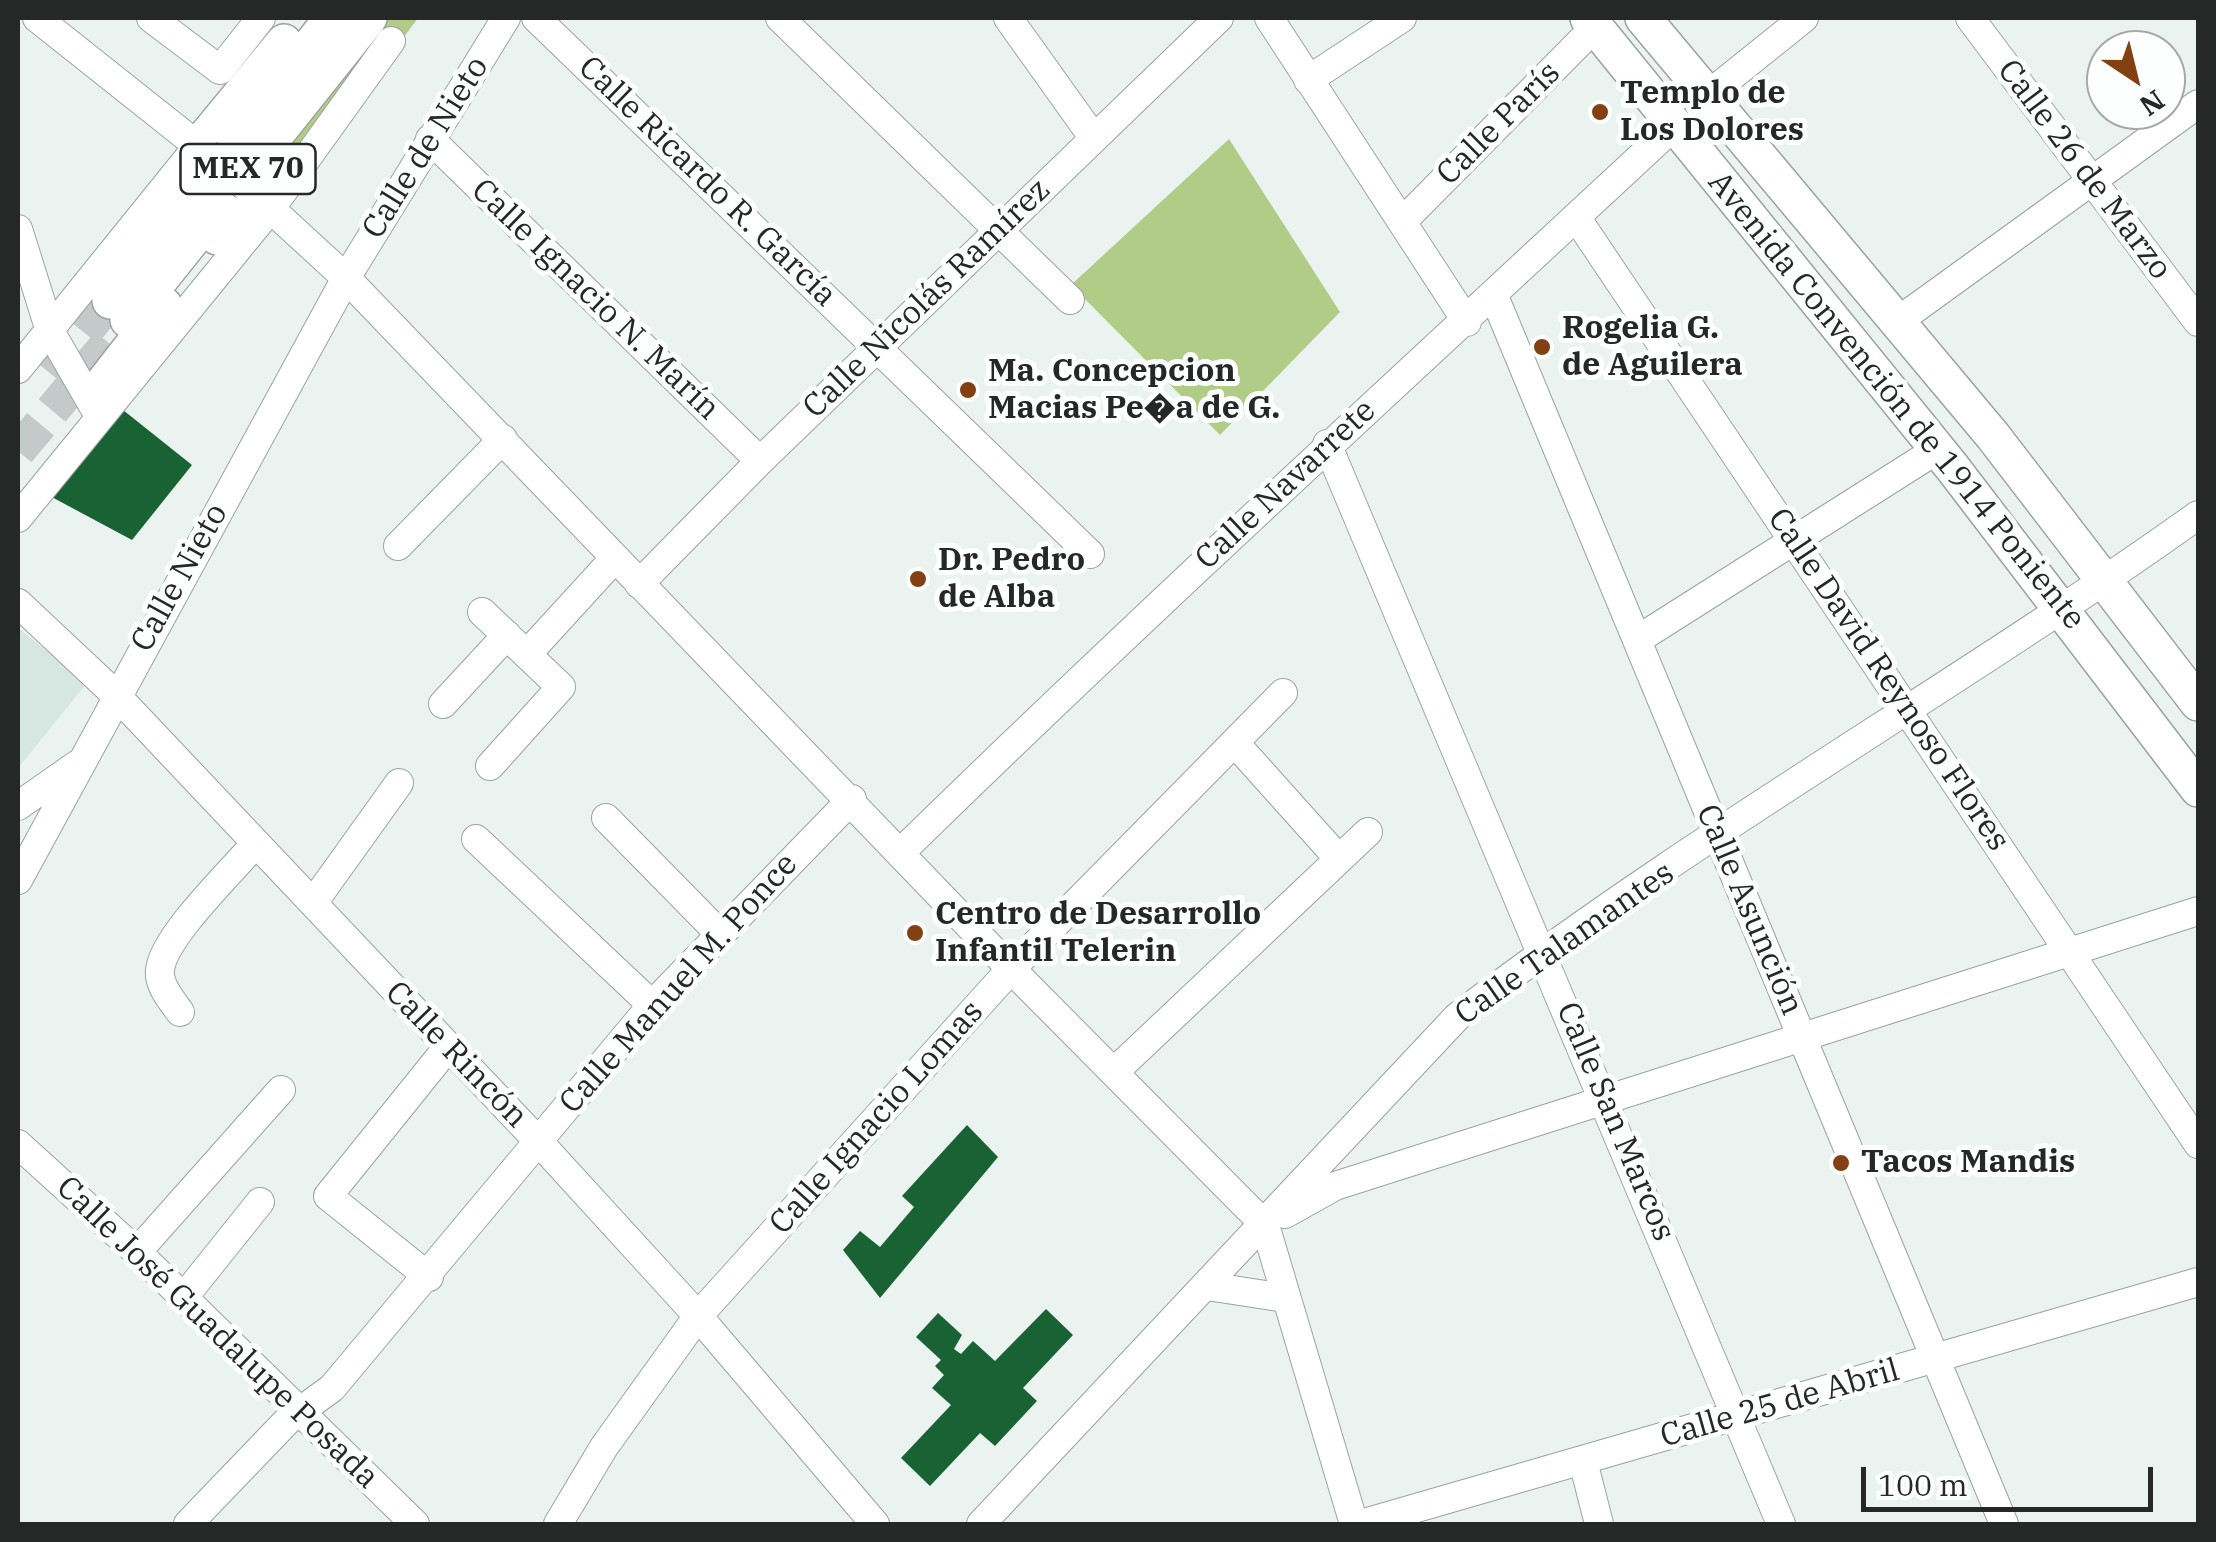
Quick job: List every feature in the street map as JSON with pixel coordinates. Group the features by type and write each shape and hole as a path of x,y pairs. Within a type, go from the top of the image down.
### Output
{"main road":[{"path":"202,150 303,18"},
{"name":"MEX 70","path":"332,18 119,310 380,29"},
{"name":"Avenida Convención de 1914 Poniente","path":"1643,18 1898,321 2107,580 2198,702"},
{"name":"Avenida Convención de 1914 Poniente","path":"1591,22 1938,450 2198,789"},
{"path":"99,402 232,219 260,198"}],"street":[{"path":"37,18 260,198 346,278 639,584 852,799 1011,969 1264,1225 1354,1524"},
{"path":"151,18 220,70 256,20"},
{"name":"Calle de Nieto","path":"346,278 506,18"},
{"name":"Calle Ricardo R. García","path":"536,18 1090,554"},
{"path":"780,18 1070,300"},
{"path":"1008,18 1093,137"},
{"name":"Calle Nicolás Ramírez","path":"639,584 760,461 1219,18"},
{"path":"1269,18 1466,322"},
{"path":"1308,80 1402,18"},
{"path":"1708,95 1804,18"},
{"name":"Calle 26 de Marzo","path":"1970,18 2198,322"},
{"name":"Calle París","path":"1403,222 1591,22"},
{"path":"260,198 380,29"},
{"path":"1898,321 2198,104"},
{"name":"Calle Navarrete","path":"902,851 1327,444 1466,322 1675,125"},
{"name":"Calle Ignacio N. Marín","path":"430,138 760,461"},
{"path":"18,369 202,150"},
{"name":"Calle David Reynoso Flores","path":"1576,217 2198,1144"},
{"path":"18,229 50,331 99,402 18,518"},
{"name":"Calle Nieto","path":"18,880 25,849 79,763 346,278"},
{"name":"Calle Asunción","path":"1494,296 1640,638 1718,837 2004,1524"},
{"path":"398,546 503,439"},
{"name":"Calle San Marcos","path":"1327,444 1782,1524"},
{"path":"1640,638 1938,450"},
{"name":"Calle Talamantes","path":"1328,1174 1457,1017 1543,951 2064,610 2198,515"},
{"path":"443,704 614,558"},
{"name":"Calle Rincón","path":"18,603 116,695 538,1141 698,1316 875,1524"},
{"path":"482,612 561,690 490,766"},
{"name":"Calle Ignacio Lomas","path":"558,1524 604,1447 698,1316 1011,969 1283,693"},
{"path":"1235,743 1339,859"},
{"path":"18,806 79,763"},
{"path":"313,904 400,783"},
{"name":"Calle Manuel M. Ponce","path":"188,1524 288,1420 332,1388 652,1004 718,932 852,799"},
{"path":"606,818 718,932"},
{"path":"1114,1072 1368,832"},
{"path":"476,839 652,1004"},
{"path":"180,1012 166,991 160,971 170,945 256,843"},
{"path":"981,1524 1264,1225 1328,1174 1607,1101 2198,911"},
{"path":"428,1277 328,1196 448,1047"},
{"path":"137,1252 280,1090"},
{"name":"Calle José Guadalupe Posada","path":"18,1144 137,1252 415,1524"},
{"path":"184,1297 260,1202"},
{"name":"Calle 25 de Abril","path":"1361,1524 2198,1282"},
{"path":"1206,1286 1285,1298"},
{"path":"1583,1461 1599,1524"}],"shaded area":[{"path":"18,628 87,683 18,768"}],"green space":[{"path":"382,18 418,18 291,189 260,164"},
{"path":"1229,139 1340,312 1220,435 1071,285"}],"building":[{"path":"118,406 192,465 132,540 48,495"},
{"path":"967,1125 998,1157 880,1298 843,1250 860,1231 880,1247 914,1207 902,1196"},
{"path":"1046,1309 1073,1335 1023,1388 1037,1401 995,1446 980,1433 930,1486 901,1458 951,1405 932,1388 944,1375 935,1366 941,1360 916,1337 938,1313 962,1335 954,1349 961,1354 973,1341 995,1361"}],"tunnel":[{"path":"51,374 110,301"},
{"path":"18,451 128,320"}],"place":[{"name":"Templo de Los Dolores","path":"1600,112"},
{"name":"Rogelia G. de Aguilera","path":"1542,347"},
{"name":"Ma. Concepcion Macias Pe�a de G.","path":"968,390"},
{"name":"Dr. Pedro de Alba","path":"918,579"},
{"name":"Centro de Desarrollo Infantil Telerin","path":"915,933"},
{"name":"Tacos Mandis","path":"1841,1163"}]}
